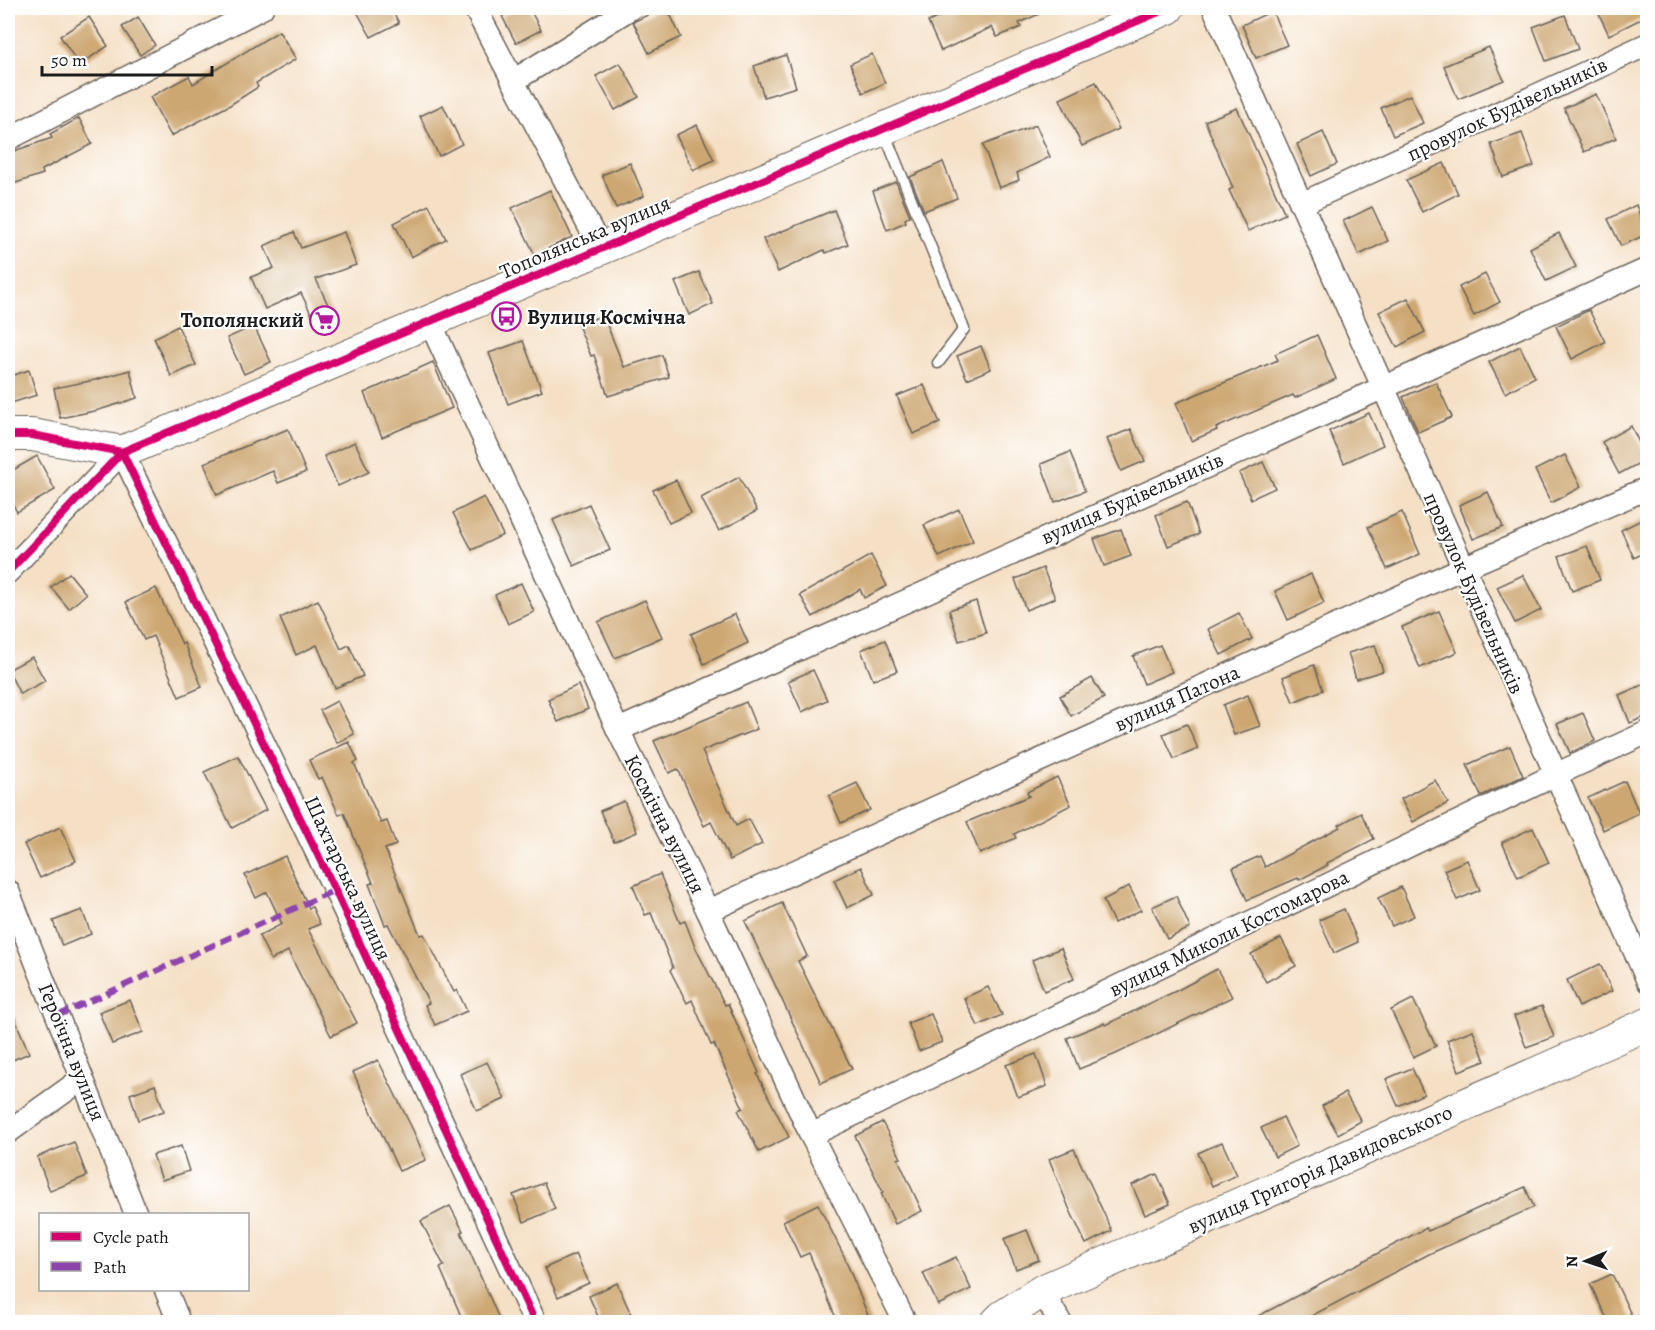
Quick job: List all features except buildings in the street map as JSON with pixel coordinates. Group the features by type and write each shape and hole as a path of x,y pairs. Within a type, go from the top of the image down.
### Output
{"street":[{"path":"8,139 262,8"},
{"path":"475,8 601,249"},
{"path":"513,81 631,8"},
{"name":"Тополянська вулиця","path":"122,452 1168,8"},
{"name":"провулок Будівельників","path":"1214,8 1647,981"},
{"name":"провулок Будівельників","path":"1301,204 1647,44"},
{"name":"вулиця Будівельників","path":"618,730 1647,269"},
{"name":"Космічна вулиця","path":"430,322 618,730 708,911 811,1135 905,1323"},
{"path":"8,435 32,435 122,452"},
{"path":"8,572 122,452"},
{"name":"Шахтарська вулиця","path":"122,452 330,879 536,1323"},
{"name":"вулиця Патона","path":"708,911 1463,568 1647,488"},
{"name":"вулиця Миколи Костомарова","path":"811,1135 1647,732"},
{"name":"Героїчна вулиця","path":"8,891 135,1213"},
{"name":"вулиця Григорія Давидовського","path":"997,1323 1002,1317 1042,1291 1647,1024"},
{"path":"8,1132 82,1079"},
{"path":"166,1291 179,1323"},
{"path":"1042,1291 1060,1323"}],"lane":[{"path":"883,129 964,328 938,363"}],"marked path":[{"path":"57,1016 335,890"}],"cycle path":[{"path":"8,435 32,435 122,452 1168,8"},
{"path":"8,572 122,452 335,890 535,1322"}],"place":[{"name":"Вулиця Космічна","path":"506,317"},
{"name":"Тополянский","path":"325,320"}]}
